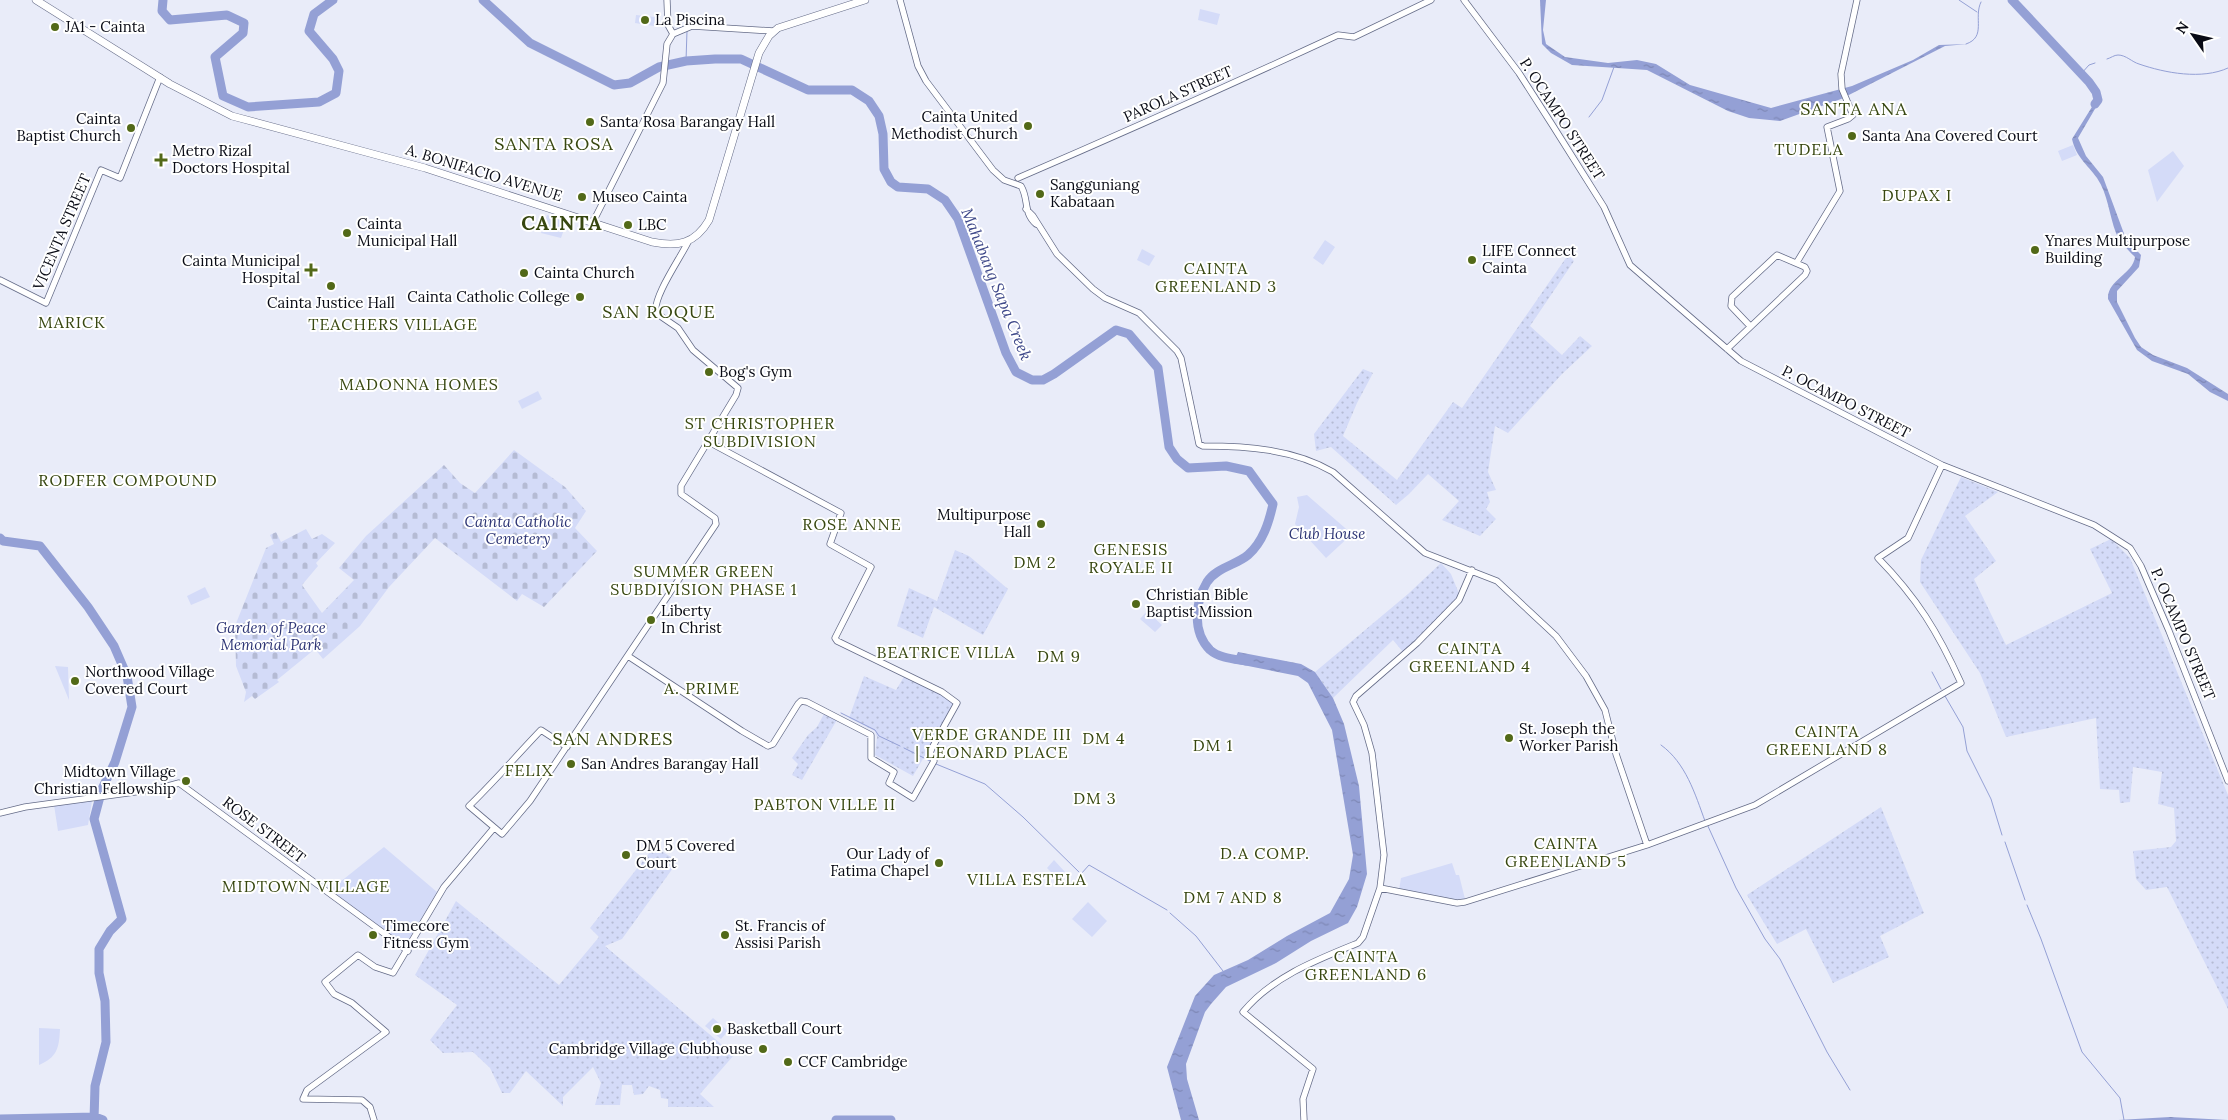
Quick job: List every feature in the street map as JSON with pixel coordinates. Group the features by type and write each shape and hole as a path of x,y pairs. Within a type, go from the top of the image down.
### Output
{"main road":[{"name":"A. BONIFACIO AVENUE","path":"36,0 208,106 232,116 426,169 667,245 688,242"},
{"path":"688,242 702,230 713,210 763,45 774,31 788,24 865,0"}],"street":[{"path":"667,0 668,25 672,34"},
{"path":"900,0 918,66 926,81 993,170 1004,180 1021,186 1030,219 1038,226 1057,254 1092,289 1105,298 1139,313 1177,351 1181,358 1199,444 1203,446 1261,448 1323,466 1333,472 1425,553 1497,581 1556,636 1586,676 1605,710 1620,766 1647,846"},
{"name":"PAROLA STREET","path":"1018,178 1104,139 1128,131 1184,106 1338,35 1348,38 1367,31 1431,0"},
{"name":"P. OCAMPO STREET","path":"1464,0 1519,73 1604,207 1630,265 1727,350 1750,368 1942,465 2094,525 2130,548 2141,566 2170,631 2228,781"},
{"path":"1797,262 1840,190 1827,127 1848,119 1853,115 1842,89 1840,74 1857,0"},
{"path":"593,222 663,83 667,44 672,34 692,26 774,31"},
{"name":"VICENTA STREET","path":"0,280 46,303 101,170 120,178 160,77"},
{"path":"566,747 541,730 507,765 493,783 468,806 502,834 530,801 716,524 715,518 681,494 680,490 683,480 732,401 738,388 693,350 678,328 656,313 655,310 657,299 688,242"},
{"path":"1727,350 1806,273 1805,267 1777,255 1732,297 1731,306 1750,326"},
{"path":"628,656 768,746 773,744 798,704 801,701 807,702 868,733 872,738 869,750 871,758 894,772 889,783 914,798 934,761 930,753 932,748 957,703 952,698 837,641 835,638 835,633 871,567 830,544 841,513 707,441"},
{"path":"1380,888 1460,903 1647,846 1755,805 1960,683 1942,640 1905,586 1878,558 1908,538 1942,465"},
{"path":"1304,1120 1304,1099 1314,1071 1243,1012 1263,992 1306,964 1360,941 1380,888 1384,855 1374,770 1364,725 1353,699 1417,643 1459,600 1472,570"},
{"name":"ROSE STREET","path":"0,813 25,807 169,787 178,783 408,951"},
{"path":"374,1120 367,1103 358,1099 303,1099 307,1090 386,1032 352,1003 336,995 325,982 358,955 370,964 393,974 448,882 493,828"}],"green space":[{"path":"1200,9 1220,14 1217,25 1198,20"},
{"name":"La Piscina","path":"636,15 655,17 654,26 635,23"},
{"path":"2073,145 2077,155 2062,161 2058,151"},
{"path":"2173,151 2184,166 2157,202 2148,170"},
{"path":"547,215 567,221 561,238 541,233"},
{"path":"1325,240 1335,247 1323,265 1313,258"},
{"path":"1142,249 1155,256 1149,266 1137,260"},
{"path":"1568,255 1574,261 1530,326 1562,355 1580,336 1592,346 1562,374 1508,433 1495,426 1488,472 1496,490 1487,492 1490,502 1486,509 1496,519 1480,536 1442,520 1459,501 1428,474 1396,505 1331,447 1316,451 1314,434 1363,369 1373,373 1357,403 1343,436 1397,480 1453,402 1462,408"},
{"path":"538,391 542,399 522,409 518,401"},
{"name":"Cainta Catholic Cemetery","path":"514,450 565,487 586,511 575,528 597,551 544,607 522,594 517,601 435,538 389,587 360,626 323,659 315,649 277,680 279,682 255,699 252,696 244,702 246,692 236,666 235,626 266,548 274,544 270,535 276,532 281,542 306,529 312,539 322,534 335,543 316,563 318,566 302,585 322,613 354,580 339,568 366,536 444,465 460,483 475,493"},
{"path":"1961,477 1998,492 1965,516 1996,561 1974,579 2006,645 2112,593 2090,549 2111,539 2130,558 2228,795 2228,1009 2167,887 2146,890 2136,879 2133,851 2171,847 2176,841 2174,808 2158,804 2162,772 2133,767 2130,802 2120,803 2119,790 2100,789 2096,718 2006,737 1980,673 1920,582 1921,560"},
{"name":"Club House","path":"1307,495 1352,534 1326,558 1295,524 1299,507 1297,497"},
{"path":"955,550 969,556 1008,589 983,635 934,607 923,638 897,626 909,588 937,601"},
{"path":"1441,563 1451,574 1460,596 1403,652 1393,640 1333,698 1315,672 1408,594"},
{"path":"205,587 210,597 191,605 187,596"},
{"path":"1147,611 1162,625 1155,632 1140,619"},
{"path":"55,666 68,667 69,700"},
{"path":"905,675 953,700 954,705 913,776 875,755 877,737 875,731 849,718 864,676 896,690"},
{"path":"825,712 838,718 802,780 792,775 798,764 792,758 808,735 817,727"},
{"path":"92,801 88,825 58,831 54,805"},
{"path":"1881,807 1924,913 1880,936 1889,957 1833,983 1806,929 1777,944 1747,895"},
{"path":"384,847 437,892 405,946 330,890"},
{"path":"654,847 678,861 622,939 605,946 734,1055 700,1094 714,1107 668,1107 668,1099 661,1098 660,1090 649,1086 643,1094 634,1095 632,1085 622,1085 620,1105 595,1105 601,1083 593,1067 563,1097 563,1106 526,1071 510,1093 502,1093 490,1068 473,1052 443,1053 430,1040 457,1005 415,975 456,901 559,985 599,937 590,928"},
{"path":"1054,860 1065,872 1058,879 1047,868"},
{"path":"1452,863 1456,875 1459,875 1465,899 1452,900 1399,890 1401,878"},
{"path":"1088,902 1107,921 1092,937 1072,919"},
{"name":"Basketball Court","path":"713,1018 728,1031 721,1039 705,1026"},
{"path":"39,1028 60,1029 56,1052 50,1059 39,1065"}],"water":[{"path":"1540,0 1546,0 1543,30 1546,44 1565,57 1608,63 1637,60 1656,64 1690,85 1771,108 1852,86 1913,60 1939,45 1968,44 1945,46 1841,99 1780,121 1749,118 1728,111 1647,70 1572,65 1551,53 1542,44"},
{"path":"2096,92 2099,102 2078,138 2086,156 2103,177 2126,239 2141,255 2139,267 2117,291 2117,302 2141,347 2153,355 2187,368 2228,394 2228,401 2210,392 2188,374 2152,361 2137,350 2108,299 2112,287 2130,268 2135,257 2124,246 2118,236 2101,184 2079,156 2072,139 2095,102"},
{"path":"1238,652 1301,664 1315,672 1333,698 1344,724 1359,786 1367,874 1357,907 1348,923 1311,941 1276,963 1226,987 1211,1004 1205,1012 1186,1064 1187,1079 1199,1120 1181,1120 1167,1067 1195,996 1214,975 1248,960 1330,913 1349,879 1353,855 1332,730 1308,683 1298,676 1233,663"},
{"path":"2170,1117 2228,1120 2118,1120"}],"waterway":[{"name":"Mahabang Sapa Creek","path":"163,0 162,11 170,20 227,15 244,23 243,33 215,57 223,96 248,107 319,102 336,93 339,71 333,59 309,31 314,14 333,0"},
{"name":"Mahabang Sapa Creek","path":"483,0 530,43 614,85 630,83 659,67 686,61 741,59 808,90 852,90 869,101 879,116 883,134 884,169 891,182 898,187 928,189 945,200 958,219 1006,353 1016,372 1032,380 1043,380 1116,330 1129,334 1158,368 1169,447 1177,459 1188,468 1226,466 1249,471 1273,504 1267,525 1258,544 1248,555 1211,577 1203,590 1198,608 1197,617 1200,635 1210,650 1222,656 1246,661"},
{"path":"1959,0 1977,12"},
{"path":"2012,0 2089,82 2096,92 2098,100 2095,104"},
{"path":"1966,44 1972,41 1978,32 1978,14 1981,2"},
{"path":"686,61 687,31"},
{"path":"2107,59 2115,55 2121,55 2149,67 2184,74 2207,74 2228,68"},
{"path":"2081,74 2089,65 2095,63"},
{"path":"1589,117 1602,100 1614,67"},
{"path":"0,538 3,541 40,546 88,607 114,646 127,676 132,707 115,762 102,789 94,819 122,919 110,931 99,949 99,973 105,1001 106,1042 95,1086 94,1120"},
{"path":"1932,672 1941,689"},
{"path":"1945,696 1963,727 1967,751 1991,799 2002,835"},
{"path":"841,713 875,730 879,736 900,746"},
{"path":"1661,745 1670,752 1689,780 1705,821"},
{"path":"904,748 930,761"},
{"path":"936,764 985,784 1023,817 1081,874 1089,865 1167,910"},
{"path":"1707,824 1736,888 1765,939 1780,959 1827,1052 1850,1090"},
{"path":"2005,842 2025,900"},
{"path":"2027,905 2082,1052 2120,1098 2124,1120"},
{"path":"1170,913 1196,936 1223,971"},
{"path":"0,1119 95,1117 103,1120"},
{"path":"836,1120 891,1120"}],"place":[{"name":"La Piscina","path":"645,20"},
{"name":"JA1 - Cainta","path":"55,27"},
{"name":"Santa Rosa Barangay Hall","path":"590,122"},
{"name":"Cainta United Methodist Church","path":"1028,126"},
{"name":"Cainta Baptist Church","path":"131,128"},
{"name":"Santa Ana Covered Court","path":"1852,136"},
{"name":"Metro Rizal Doctors Hospital","path":"161,160"},
{"name":"Sangguniang Kabataan","path":"1040,194"},
{"name":"Museo Cainta","path":"582,197"},
{"name":"LBC","path":"628,225"},
{"name":"Cainta Municipal Hall","path":"347,233"},
{"name":"Ynares Multipurpose Building","path":"2035,250"},
{"name":"LIFE Connect Cainta","path":"1472,260"},
{"name":"Cainta Municipal Hospital","path":"311,270"},
{"name":"Cainta Church","path":"524,273"},
{"name":"Cainta Justice Hall","path":"331,286"},
{"name":"Cainta Catholic College","path":"580,297"},
{"name":"Bog's Gym","path":"709,372"},
{"name":"Multipurpose Hall","path":"1041,524"},
{"name":"Christian Bible Baptist Mission","path":"1136,604"},
{"name":"Liberty In Christ","path":"651,620"},
{"name":"Northwood Village Covered Court","path":"75,681"},
{"name":"St. Joseph the Worker Parish","path":"1509,738"},
{"name":"San Andres Barangay Hall","path":"571,764"},
{"name":"Midtown Village Christian Fellowship","path":"186,781"},
{"name":"DM 5 Covered Court","path":"626,855"},
{"name":"Our Lady of Fatima Chapel","path":"939,863"},
{"name":"Timecore Fitness Gym","path":"373,935"},
{"name":"St. Francis of Assisi Parish","path":"725,935"},
{"name":"Basketball Court","path":"717,1029"},
{"name":"Cambridge Village Clubhouse","path":"763,1049"},
{"name":"CCF Cambridge","path":"788,1062"}],"district":[{"name":"SANTA ANA","path":"1854,109"},
{"name":"SANTA ROSA","path":"554,144"},
{"name":"TUDELA","path":"1809,149"},
{"name":"DUPAX I","path":"1917,195"},
{"name":"CAINTA","path":"562,223"},
{"name":"CAINTA GREENLAND 3","path":"1216,277"},
{"name":"SAN ROQUE","path":"659,312"},
{"name":"MARICK","path":"72,322"},
{"name":"TEACHERS VILLAGE","path":"393,324"},
{"name":"MADONNA HOMES","path":"419,384"},
{"name":"ST CHRISTOPHER SUBDIVISION","path":"760,432"},
{"name":"RODFER COMPOUND","path":"128,480"},
{"name":"ROSE ANNE","path":"852,524"},
{"name":"GENESIS ROYALE II","path":"1131,558"},
{"name":"DM 2","path":"1035,562"},
{"name":"SUMMER GREEN SUBDIVISION PHASE 1","path":"704,580"},
{"name":"BEATRICE VILLA","path":"946,652"},
{"name":"DM 9","path":"1059,656"},
{"name":"CAINTA GREENLAND 4","path":"1470,657"},
{"name":"A. PRIME","path":"702,688"},
{"name":"DM 4","path":"1104,738"},
{"name":"SAN ANDRES","path":"613,739"},
{"name":"CAINTA GREENLAND 8","path":"1827,740"},
{"name":"VERDE GRANDE III | LEONARD PLACE","path":"992,743"},
{"name":"DM 1","path":"1213,745"},
{"name":"FELIX","path":"529,770"},
{"name":"DM 3","path":"1095,798"},
{"name":"PABTON VILLE II","path":"825,804"},
{"name":"CAINTA GREENLAND 5","path":"1566,852"},
{"name":"D.A COMP.","path":"1265,853"},
{"name":"VILLA ESTELA","path":"1027,879"},
{"name":"MIDTOWN VILLAGE","path":"306,886"},
{"name":"DM 7 AND 8","path":"1233,897"},
{"name":"CAINTA GREENLAND 6","path":"1366,965"}],"park label":[{"name":"Garden of Peace Memorial Park","path":"271,636"}]}
